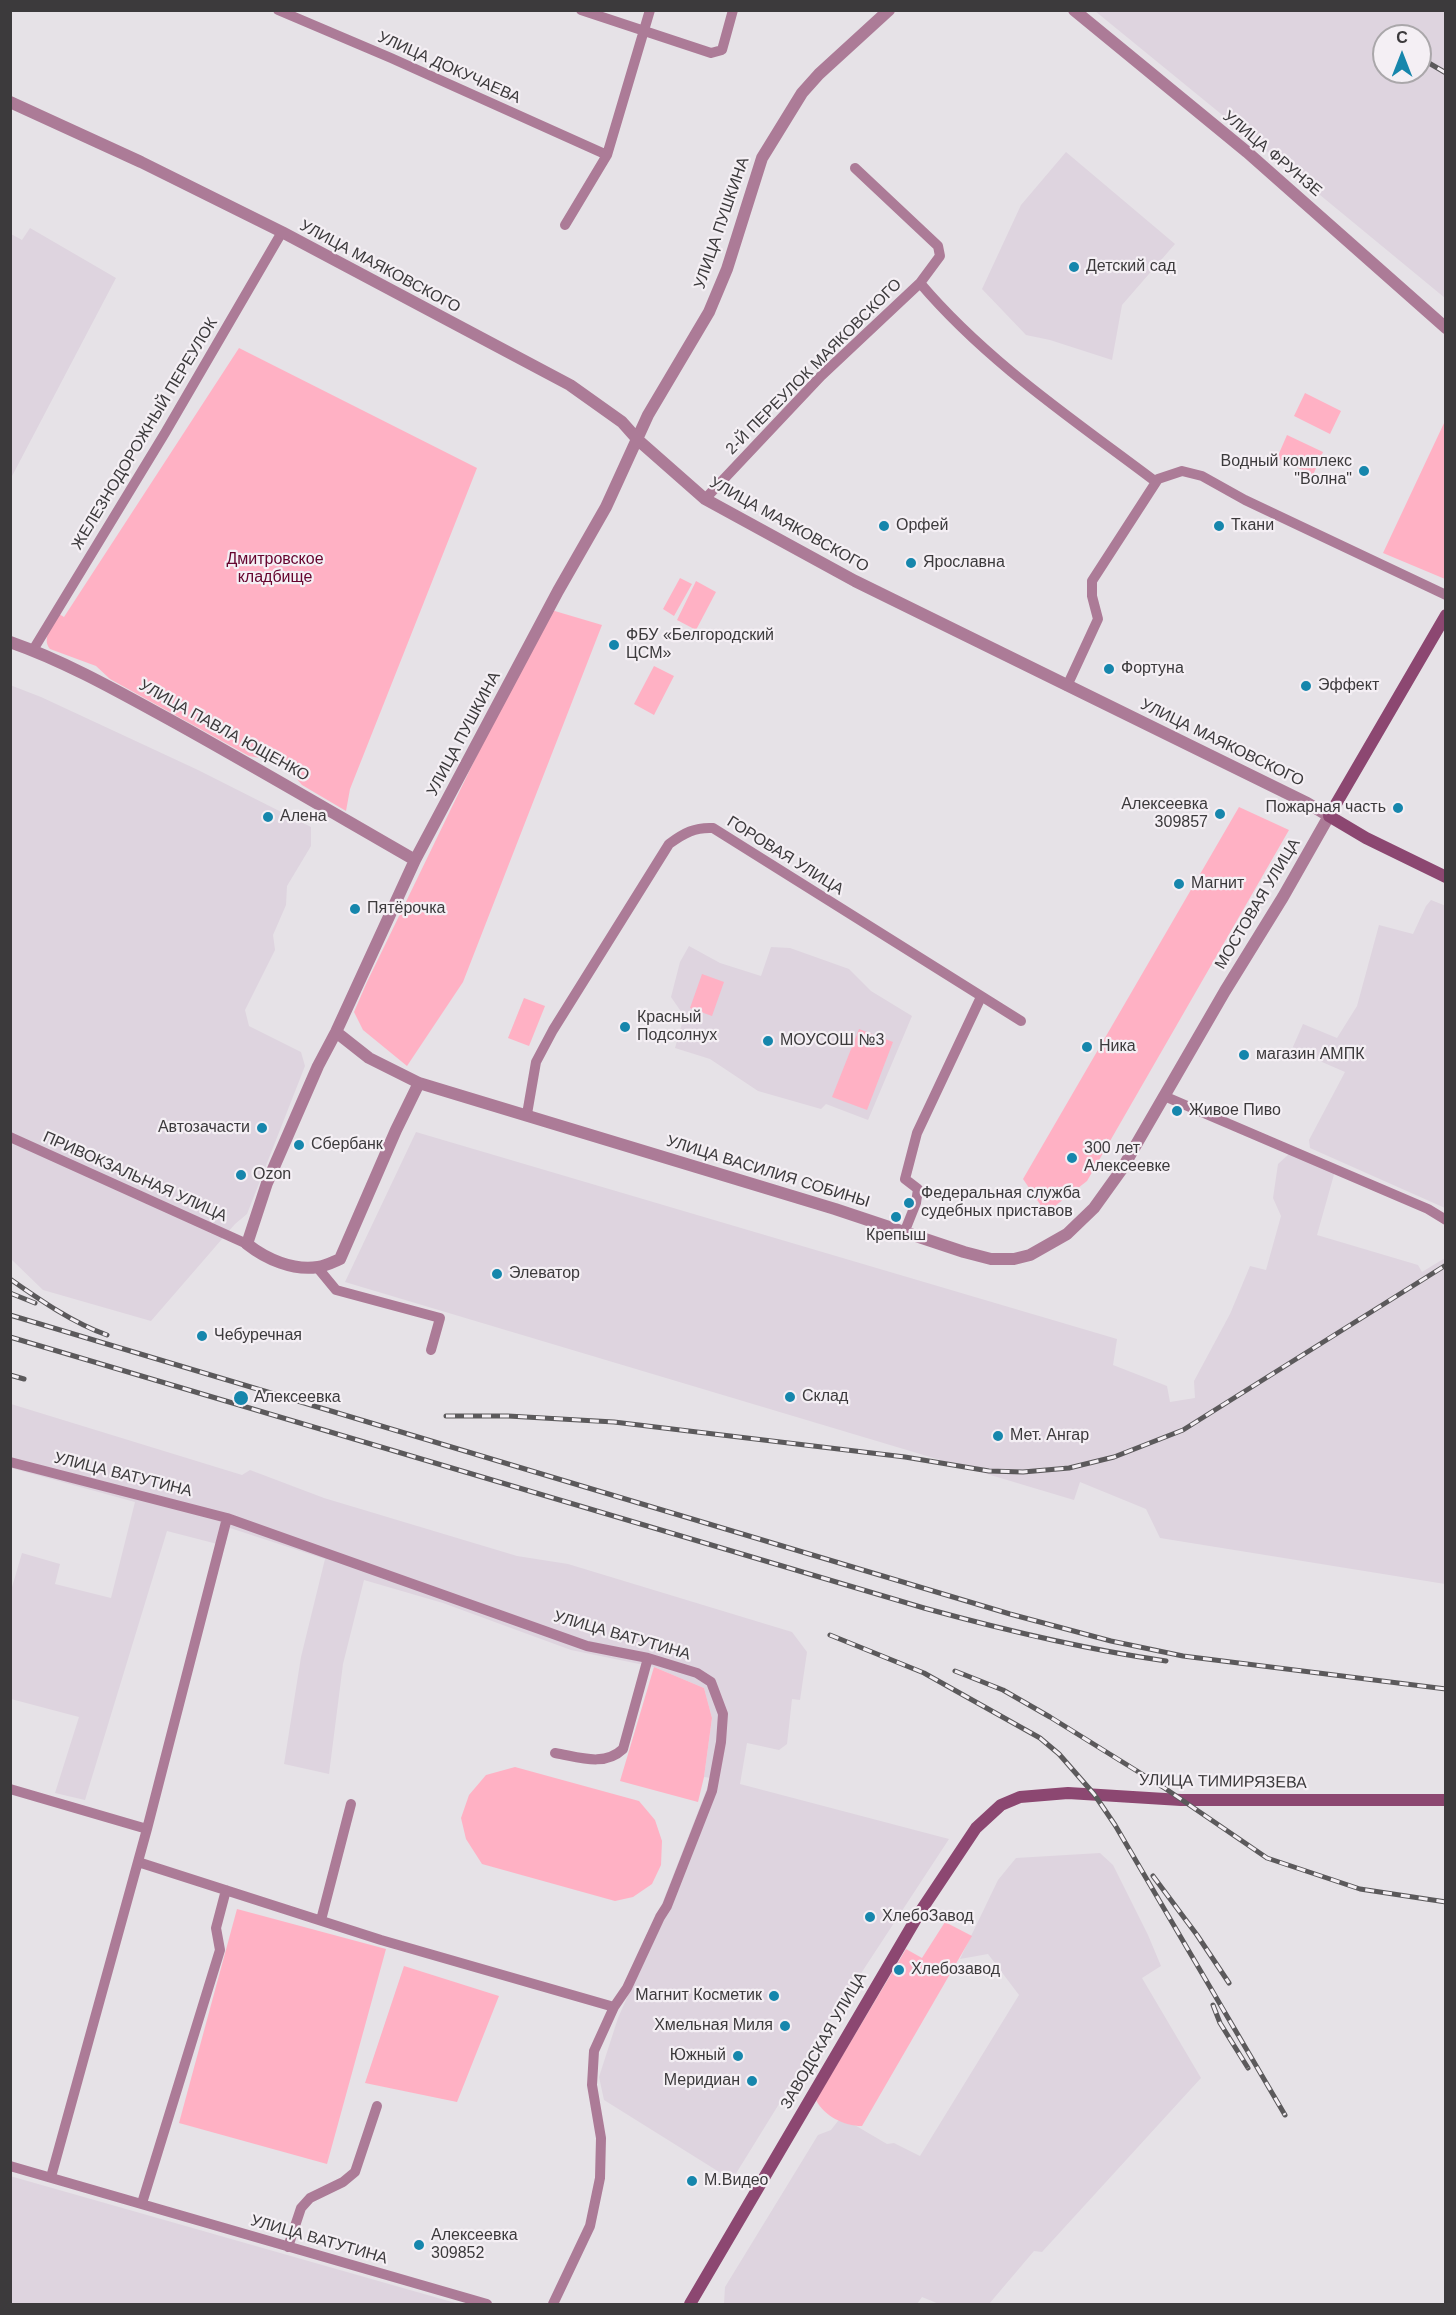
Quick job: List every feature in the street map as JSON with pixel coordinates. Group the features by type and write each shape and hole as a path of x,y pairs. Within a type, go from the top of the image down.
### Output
{"main road":[{"name":"МОСТОВАЯ УЛИЦА","path":"1329,816 1446,615"},
{"name":"УЛИЦА МАЯКОВСКОГО","path":"1329,816 1365,838 1446,877"},
{"name":"УЛИЦА ТИМИРЯЗЕВА","path":"1001,1805 1020,1797 1068,1793 1181,1800 1446,1800"},
{"name":"ЗАВОДСКАЯ УЛИЦА","path":"690,2304 920,1912 976,1828 1001,1805"}],"street":[{"name":"УЛИЦА ДОКУЧАЕВА","path":"278,10 607,155"},
{"path":"581,10 711,53 722,50 733,10"},
{"path":"565,225 607,155 650,10"},
{"name":"УЛИЦА ПУШКИНА","path":"247,1244 267,1183 318,1066 336,1032 415,860 558,591 606,507 648,415 709,312 727,269 762,158 802,93 819,74 889,10"},
{"name":"УЛИЦА ФРУНЗЕ","path":"1074,10 1246,152 1446,328"},
{"name":"УЛИЦА МАЯКОВСКОГО","path":"10,102 141,162 282,232 570,385 622,422 638,440 705,499 855,581 1307,803 1329,816"},
{"name":"2-Й ПЕРЕУЛОК МАЯКОВСКОГО","path":"705,499 821,376 920,283 940,256 938,246 855,168"},
{"name":"ЖЕЛЕЗНОДОРОЖНЫЙ ПЕРЕУЛОК","path":"33,650 165,433 282,232"},
{"name":"2-Й ПЕРЕУЛОК МАЯКОВСКОГО","path":"920,283 942,308 1017,378 1156,482"},
{"path":"1067,686 1098,619 1092,596 1092,581 1156,482 1164,476 1182,471 1202,476 1245,500 1446,595"},
{"name":"УЛИЦА ПАВЛА ЮЩЕНКО","path":"10,642 33,650 126,696 274,777 415,860"},
{"name":"МОСТОВАЯ УЛИЦА","path":"1094,1208 1122,1168 1329,816"},
{"name":"ГОРОВАЯ УЛИЦА","path":"527,1114 536,1062 553,1030 669,844 683,834 698,828 713,828 1021,1021"},
{"path":"904,1233 916,1203 918,1188 905,1179 917,1133 981,997"},
{"name":"УЛИЦА ВАСИЛИЯ СОБИНЫ","path":"336,1032 369,1058 419,1083 527,1114 991,1259 1014,1259 1030,1255 1067,1234 1094,1208"},
{"path":"247,1244 260,1254 287,1264 317,1267 340,1259 419,1083"},
{"path":"1164,1096 1406,1199 1446,1220"},
{"name":"ПРИВОКЗАЛЬНАЯ УЛИЦА","path":"10,1137 247,1244"},
{"path":"317,1267 336,1290 440,1318 432,1350"},
{"name":"УЛИЦА ВАТУТИНА","path":"10,1462 227,1518 586,1646 648,1658 697,1673 711,1682 723,1714 712,1791 667,1906 627,1988 614,2007 594,2051 592,2085 601,2138 600,2178 590,2226 553,2304"},
{"path":"51,2178 147,1829 227,1518"},
{"path":"555,1753 601,1761 614,1757 623,1749 648,1658"},
{"path":"10,1790 147,1829"},
{"path":"321,1920 351,1804"},
{"path":"138,1862 381,1940 614,2007"},
{"path":"142,2204 220,1950 216,1928 226,1890"},
{"path":"288,2247 301,2208 310,2198 344,2182 355,2172 377,2106"},
{"name":"УЛИЦА ВАТУТИНА","path":"10,2166 487,2304"}],"shaded area":[{"path":"1095,11 1445,11 1445,298 1297,176"},
{"name":"Детский сад","path":"1066,152 1175,244 1122,305 1112,360 1050,340 1026,335 982,289 1021,205"},
{"path":"30,228 116,278 11,478 11,234 22,240"},
{"path":"10,685 41,697 198,770 311,827 311,846 287,886 286,905 273,935 275,950 245,1010 249,1026 301,1052 305,1066 247,1214 235,1224 151,1321 43,1290 11,1259"},
{"path":"1431,900 1446,906 1445,1208 1310,1148 1309,1140 1345,1072 1292,1049 1303,1024 1337,1038 1357,1006 1379,925 1413,934"},
{"path":"689,946 720,963 761,976 771,947 790,948 849,969 871,991 912,1016 868,1120 826,1104 821,1109 758,1091 710,1059 675,1048 683,1020 682,1013 671,997 680,962"},
{"path":"416,1132 1117,1339 1113,1365 1167,1386 1170,1402 1195,1398 1194,1381 1230,1314 1250,1266 1266,1270 1281,1216 1273,1198 1278,1164 1289,1154 1335,1171 1317,1235 1418,1265 1422,1272 1445,1258 1445,1584 1160,1538 1146,1509 1080,1482 1074,1500 345,1282"},
{"path":"11,1404 242,1475 250,1470 324,1498 517,1556 568,1564 792,1632 807,1652 800,1700 792,1699 787,1744 779,1750 747,1743 740,1784 949,1839 837,2010 732,2180 604,2100 599,2077 618,2018 667,1907 662,1904 711,1778 704,1777 712,1718 704,1688 654,1667 571,1650 443,1603 364,1580 343,1664 329,1774 284,1764 301,1657 325,1559 230,1528 225,1546 167,1531 85,1800 55,1793 79,1717 11,1699 10,1594 22,1553 60,1564 55,1584 111,1598 135,1502 11,1468"},
{"path":"1100,1853 1113,1865 1161,1966 1142,1978 1201,2078 1042,2252 1034,2251 989,2304 939,2304 922,2297 917,2304 724,2304 725,2287 818,2135 831,2130 841,2117 887,2144 894,2143 920,2156 1019,1995 988,1954 960,1959 998,1880 1016,1858"},
{"path":"10,2176 147,2215 459,2304 11,2304"}],"green space":[{"name":"Дмитровское кладбище","path":"239,348 477,468 350,789 346,811 302,785 297,779 294,766 276,754 265,759 249,756 110,679 96,666 50,649 48,645 47,636 59,614 64,617"},
{"path":"1305,393 1341,411 1330,434 1294,416"},
{"path":"1445,421 1446,578 1445,579 1383,553"},
{"path":"1287,435 1323,452 1313,475 1277,458"},
{"path":"680,578 692,584 674,616 663,609"},
{"path":"696,581 716,592 696,630 677,620"},
{"path":"548,609 602,625 463,982 407,1066 363,1030 354,1012"},
{"path":"654,666 674,676 654,715 634,704"},
{"path":"1239,807 1289,830 1087,1181 1046,1213 1023,1179"},
{"path":"702,974 724,982 712,1016 690,1008"},
{"path":"524,998 545,1006 529,1046 508,1038"},
{"path":"859,1029 893,1042 867,1110 832,1097"},
{"path":"654,1667 704,1688 712,1718 704,1777 698,1802 620,1781"},
{"path":"515,1767 639,1801 655,1820 662,1841 661,1865 652,1884 633,1897 615,1901 482,1864 466,1839 461,1818 469,1795 486,1775"},
{"path":"237,1909 386,1949 327,2164 179,2123"},
{"path":"945,1922 972,1936 862,2126 835,2119 824,2111 816,2100 906,1949 922,1958"},
{"path":"404,1966 499,1996 457,2102 365,2083"}],"railway":[{"path":"1432,65 1446,73"},
{"path":"446,1416 508,1416 614,1422 905,1457 989,1471 1023,1472 1069,1468 1114,1457 1183,1430 1446,1265"},
{"path":"10,1279 69,1318 107,1335"},
{"path":"10,1293 35,1303"},
{"path":"10,1315 1010,1614 1111,1641 1183,1656 1446,1689"},
{"path":"10,1337 924,1608 1044,1638 1166,1661"},
{"path":"10,1375 24,1379"},
{"path":"830,1635 924,1673 1040,1738 1059,1754 1094,1794 1115,1825 1285,2115"},
{"path":"955,1671 1003,1690 1050,1717 1166,1789 1267,1858 1360,1889 1446,1902"},
{"path":"1153,1876 1229,1983"},
{"path":"1213,2005 1220,2023 1248,2068"}],"place":[{"name":"Детский сад","path":"1074,267"},
{"name":"Водный комплекс \"Волна\"","path":"1364,471"},
{"name":"Орфей","path":"884,526"},
{"name":"Ткани","path":"1219,526"},
{"name":"Ярославна","path":"911,563"},
{"name":"ФБУ «Белгородский ЦСМ»","path":"614,645"},
{"name":"Фортуна","path":"1109,669"},
{"name":"Эффект","path":"1306,686"},
{"name":"Пожарная часть","path":"1398,808"},
{"name":"Алексеевка 309857","path":"1220,814"},
{"name":"Алена","path":"268,817"},
{"name":"Магнит","path":"1179,884"},
{"name":"Пятёрочка","path":"355,909"},
{"name":"Красный Подсолнух","path":"625,1027"},
{"name":"МОУСОШ №3","path":"768,1041"},
{"name":"Ника","path":"1087,1047"},
{"name":"магазин АМПК","path":"1244,1055"},
{"name":"Живое Пиво","path":"1177,1111"},
{"name":"Автозачасти","path":"262,1128"},
{"name":"Сбербанк","path":"299,1145"},
{"name":"300 лет Алексеевке","path":"1072,1158"},
{"name":"Ozon","path":"241,1175"},
{"name":"Федеральная служба судебных приставов","path":"909,1203"},
{"name":"Крепыш","path":"896,1217"},
{"name":"Элеватор","path":"497,1274"},
{"name":"Чебуречная","path":"202,1336"},
{"name":"Склад","path":"790,1397"},
{"name":"Алексеевка","path":"241,1398"},
{"name":"Мет. Ангар","path":"998,1436"},
{"name":"ХлебоЗавод","path":"870,1917"},
{"name":"Хлебозавод","path":"899,1970"},
{"name":"Магнит Косметик","path":"774,1996"},
{"name":"Хмельная Миля","path":"785,2026"},
{"name":"Южный","path":"738,2056"},
{"name":"Меридиан","path":"752,2081"},
{"name":"М.Видео","path":"692,2181"},
{"name":"Алексеевка 309852","path":"419,2245"}]}
